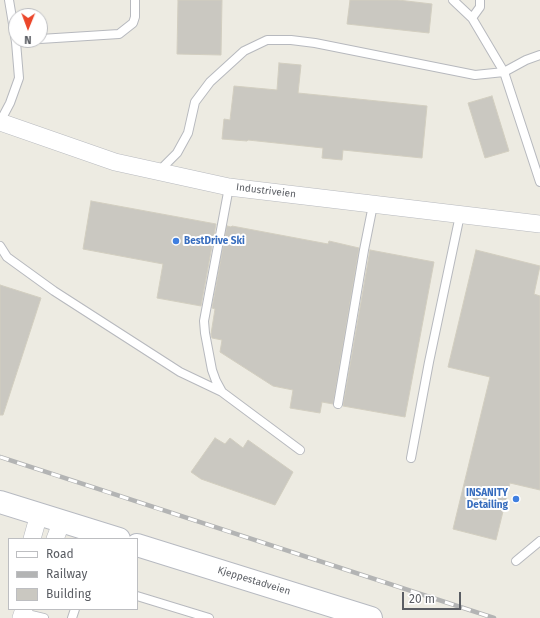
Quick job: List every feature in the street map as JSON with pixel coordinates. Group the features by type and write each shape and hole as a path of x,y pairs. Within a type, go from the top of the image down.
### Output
{"main road":[{"path":"0,502 40,514 58,530 112,538"},
{"name":"Kjeppestadveien","path":"138,545 371,618"}],"street":[{"name":"Industriveien","path":"0,122 115,162 229,187 540,224"},
{"path":"32,538 40,514"}],"lane":[{"path":"48,38 119,34 133,22 135,17 135,0"},
{"path":"453,0 472,18 504,72 540,182"},
{"path":"472,18 480,7 480,0"},
{"path":"158,172 177,153 188,133 195,102 210,82 244,51 267,40 291,40 315,43 475,75 504,72 526,60 540,55"},
{"path":"0,122 10,103 19,78 16,48"},
{"path":"222,392 212,370 204,321 229,187"},
{"path":"338,404 373,205"},
{"path":"411,458 429,362 460,215"},
{"path":"0,246 7,257 54,290 180,372 222,392 300,450"},
{"path":"516,561 540,541"},
{"path":"138,596 191,616 209,618"},
{"path":"23,613 44,618"}],"building":[{"path":"178,0 222,0 221,55 177,54"},
{"path":"350,0 398,0 432,4 429,33 347,24"},
{"path":"279,63 301,65 298,93 427,106 422,158 343,150 342,160 322,158 323,148 248,140 222,139 224,119 230,120 234,86 277,90"},
{"path":"492,96 509,151 485,158 468,103"},
{"path":"91,201 216,224 201,306 157,298 163,264 83,249"},
{"path":"227,226 328,244 329,241 359,248 333,404 322,402 320,413 290,408 293,390 273,386 220,352 222,340 212,338 211,334 215,309 212,308"},
{"path":"370,250 434,262 405,417 343,406"},
{"path":"476,250 540,266 534,294 540,296 540,490 510,483 496,540 453,529 490,377 448,367"},
{"path":"0,285 41,298 3,415 0,415"},
{"path":"215,438 225,444 230,438 243,448 248,440 293,472 275,505 201,479 191,472"}],"railway":[{"path":"0,457 494,618"}],"place":[{"name":"BestDrive Ski","path":"176,241"},
{"name":"INSANITY Detailing","path":"516,499"}]}
